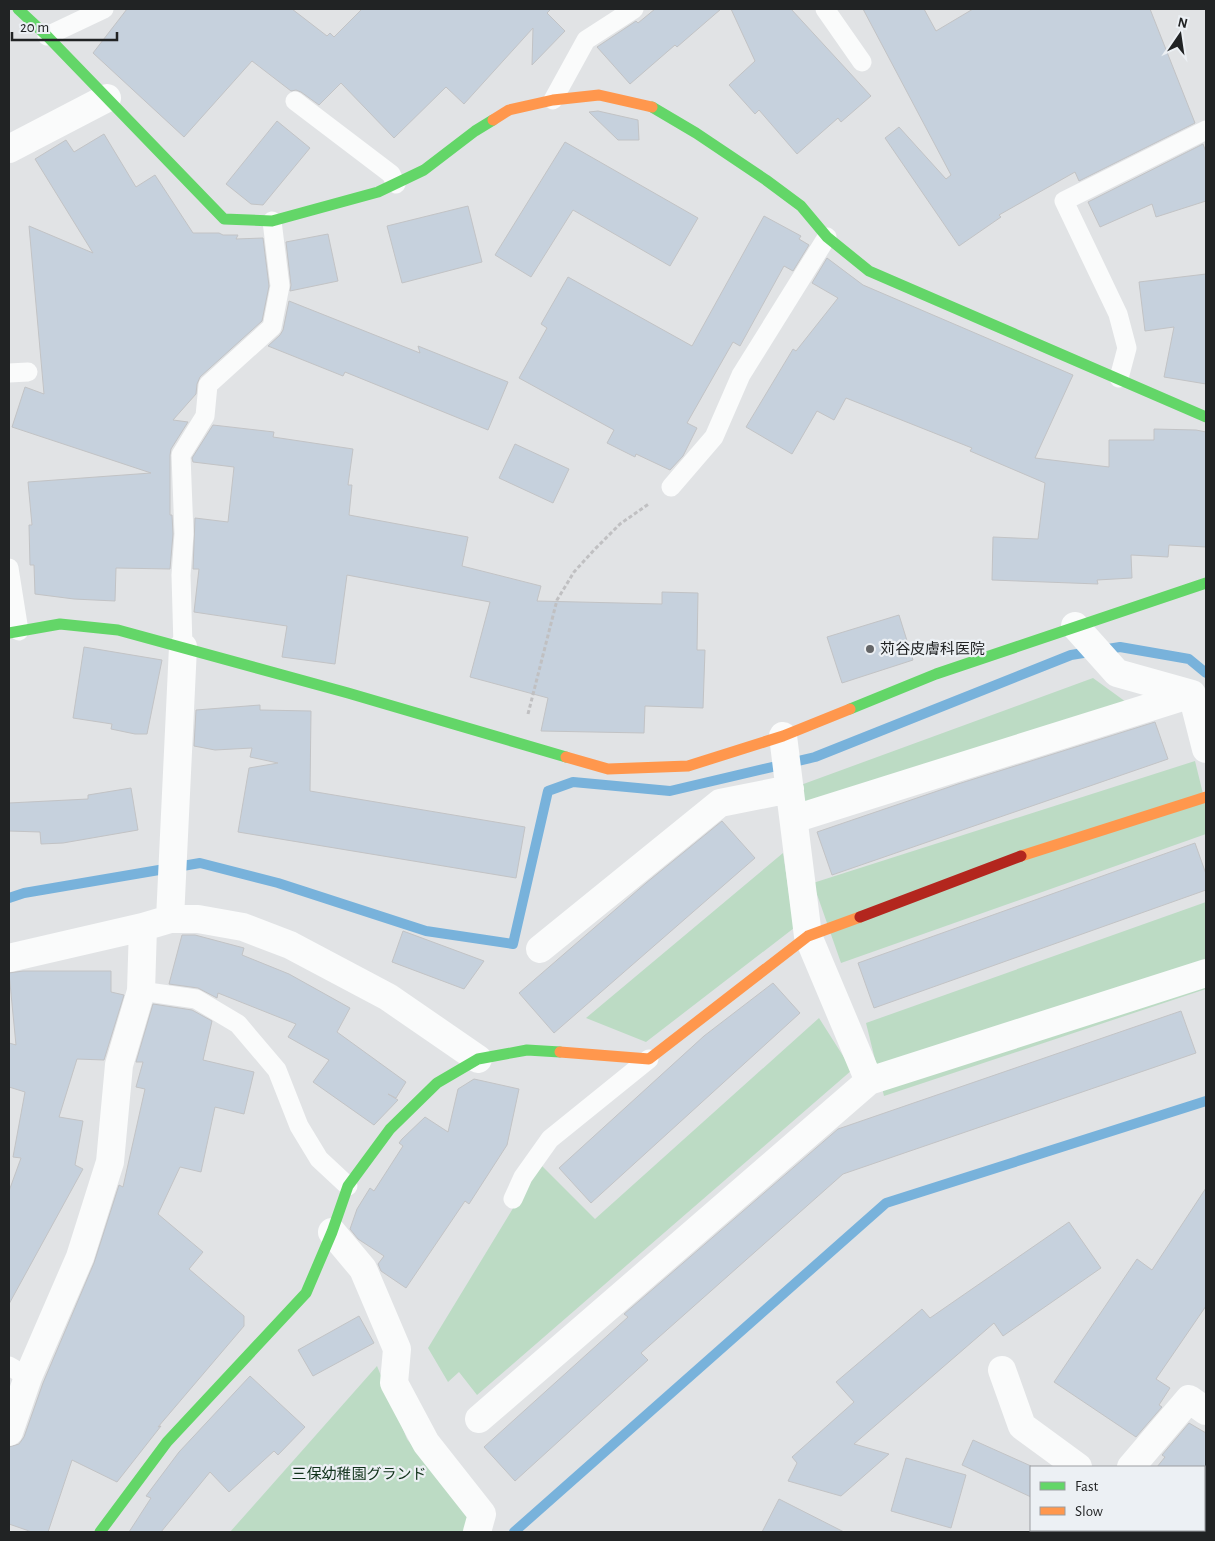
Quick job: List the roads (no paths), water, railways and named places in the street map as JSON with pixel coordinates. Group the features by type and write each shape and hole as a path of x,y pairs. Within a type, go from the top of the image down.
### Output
{"street":[{"path":"18,9 47,36 224,218 272,221 378,192 424,170 475,131 509,110 553,100 599,96 653,107 743,164 801,206 827,237 869,271 1119,378 1206,418"},
{"path":"9,148 107,98"},
{"path":"14,632 60,624 118,630 608,769 688,766 783,736 936,674 1206,583"},
{"path":"1075,626 1117,673 1192,694"},
{"path":"170,920 183,647"},
{"path":"1192,694 1204,734"},
{"path":"794,819 1192,694"},
{"path":"783,736 808,936 869,1081"},
{"path":"540,949 720,803 790,789"},
{"path":"100,1532 167,1442 306,1293 332,1232 348,1186 390,1129 437,1083 478,1059 527,1050 649,1058 808,936 1015,858 1206,797"},
{"path":"9,958 143,928 170,920 198,919 243,927 290,945 388,997 478,1059"},
{"path":"9,1432 19,1371 80,1257 110,1162 119,1066 141,991 143,928"},
{"path":"479,1419 869,1081 1206,973"},
{"path":"332,1232 363,1269 397,1349 394,1383 426,1444 482,1514 477,1532"},
{"path":"1002,1370 1022,1426 1077,1466"},
{"path":"1132,1466 1189,1399 1206,1411"}],"lane":[{"path":"47,36 104,9"},
{"path":"553,100 586,40 634,9"},
{"path":"825,9 862,62"},
{"path":"295,101 391,174 396,184"},
{"path":"1119,378 1127,348 1118,314 1064,201 1206,130"},
{"path":"183,647 181,575 184,534 181,454 205,416 208,384 272,326 280,286 272,221"},
{"path":"670,487 714,437 741,375 827,237"},
{"path":"9,373 28,372"},
{"path":"9,568 14,632"},
{"path":"141,991 196,999 238,1024 277,1070 299,1126 319,1159 348,1186"},
{"path":"513,1198 524,1177 550,1139 649,1058"}],"waterway":[{"path":"9,898 24,893 200,863 278,883 426,931 513,944 548,791 573,782 670,791 815,757 1071,655 1120,647 1189,659 1206,673"},
{"path":"514,1532 886,1203 1206,1101"}],"place":[{"name":"苅谷皮膚科医院","path":"870,649"}],"park label":[{"name":"三保幼稚園グランド","path":"359,1474"}]}
